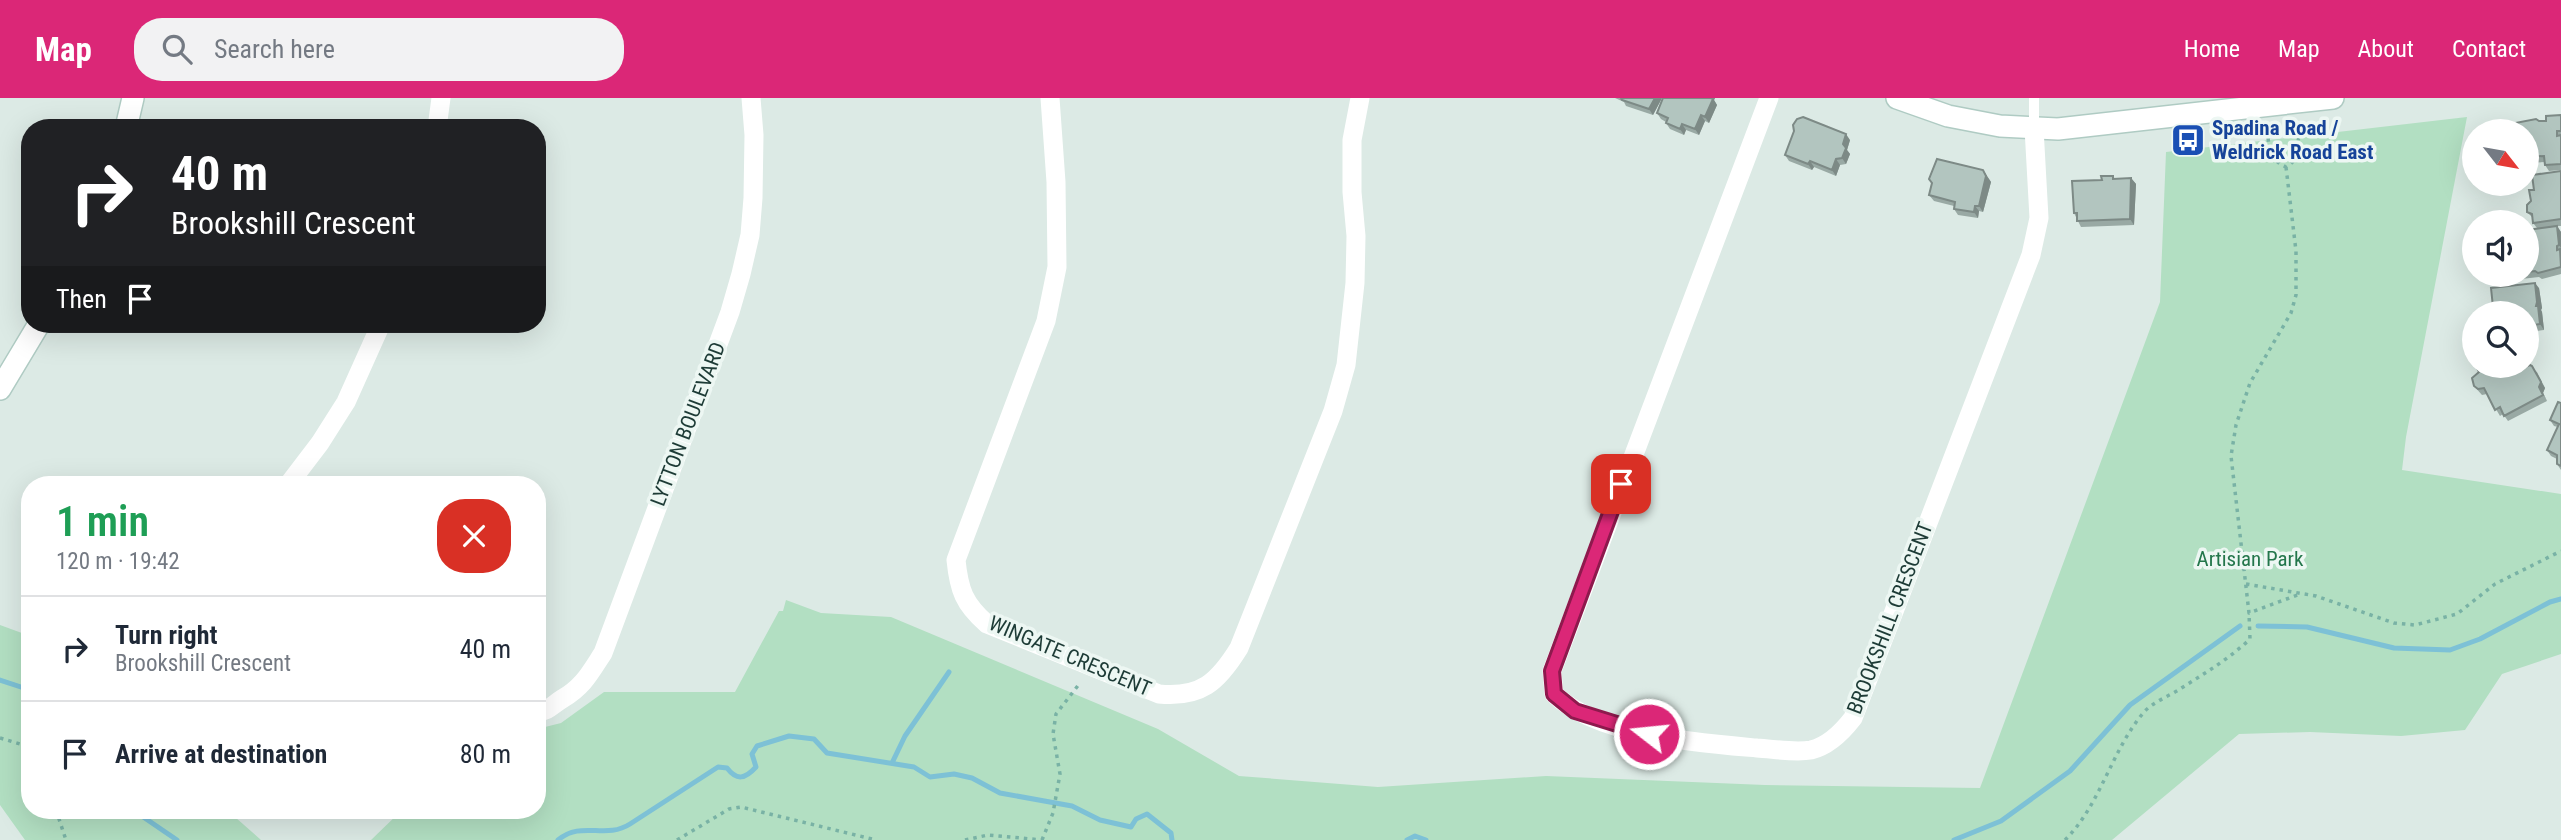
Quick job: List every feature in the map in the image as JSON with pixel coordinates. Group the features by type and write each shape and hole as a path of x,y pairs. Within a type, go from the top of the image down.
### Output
{"street":[{"path":"128,119 133,98"},
{"path":"438,119 441,98"},
{"name":"LYTTON BOULEVARD","path":"546,711 575,693 603,653 730,312 750,234 754,135 751,98"},
{"name":"WINGATE CRESCENT","path":"1050,98 1056,182 1057,267 1046,321 957,560 959,587 975,613 987,624 1159,694 1177,695 1205,687 1223,673 1239,648 1333,411 1346,365 1355,284 1352,140 1360,98"},
{"name":"BROOKSHILL CRESCENT","path":"1769,98 1552,671 1554,694 1575,711 1633,731 1699,744 1811,750 1841,733 1853,718 2031,255 2039,218 2034,128"},
{"path":"1897,98 1948,116 2000,126 2058,129 2278,101 2333,98"},
{"path":"0,389 34,333"},
{"path":"295,476 346,402 377,333"}],"lane":[{"path":"2034,98 2034,128"}],"path":[{"path":"2286,167 2294,162 2299,153 2298,134"},
{"path":"2268,138 2271,156 2286,167"},
{"path":"2065,840 2092,804 2124,738 2146,709 2234,654 2250,639 2231,456 2236,425 2250,383 2291,313 2297,295 2296,251 2286,167"},
{"path":"2246,584 2316,596 2395,624 2415,625 2457,614 2495,584 2561,551"},
{"path":"2249,613 2300,594"},
{"path":"965,840 988,835 1042,840 1053,813 1060,774 1053,734 1056,714 1092,667"},
{"path":"0,738 21,744"},
{"path":"677,840 729,809 741,807 876,840"},
{"path":"59,819 66,840"}],"green space":[{"name":"Artisian Park","path":"2467,117 2462,119 2462,143 2402,470 2561,494 2561,654 2502,674 2465,730 2401,736 2310,732 2239,734 2112,840 371,840 393,819 546,819 546,727 561,723 604,692 735,692 779,611 783,611 786,600 821,613 891,617 1158,729 1239,776 1378,787 1546,776 1765,785 1980,788 2160,302 2166,152"},
{"path":"0,625 21,633 21,819 237,819 261,840 25,840 0,805"}],"building":[{"path":"1621,98 1655,98 1649,109"},
{"path":"1663,98 1713,99 1705,117 1701,115 1695,129 1682,124 1680,129 1666,123 1668,118 1657,113"},
{"path":"2561,115 2561,131 2557,131 2557,136 2561,135 2561,164 2545,165 2544,156 2539,156 2539,121 2546,121 2546,116"},
{"path":"1803,117 1846,134 1843,144 1846,148 1842,158 1836,159 1832,170 1785,155 1794,131 1793,125 1797,119"},
{"path":"1937,159 1983,170 1986,176 1979,206 1975,206 1974,212 1954,209 1955,202 1929,195 1932,183 1929,179"},
{"path":"2561,171 2561,219 2539,222 2539,210 2527,210 2530,196 2539,196 2539,174"},
{"path":"2101,176 2113,176 2113,179 2131,178 2130,219 2077,221 2072,181 2102,180"},
{"path":"2557,226 2557,250 2560,249 2561,267 2539,273 2539,228"},
{"path":"2535,287 2537,301 2492,301 2491,288"},
{"path":"2472,378 2539,378 2543,395 2504,416 2500,407 2495,410 2484,388 2478,389"},
{"path":"2558,402 2561,403 2561,466 2557,464 2557,455 2547,450 2559,424 2550,420"}],"waterway":[{"path":"2258,626 2307,627 2394,648 2450,650 2480,639 2550,602 2561,599"},
{"path":"1954,840 2001,821 2070,771 2130,705 2240,626"},
{"path":"892,763 905,736 949,672"},
{"path":"0,680 21,687"},
{"path":"558,840 576,831 612,830 630,824 718,767 727,768 738,777 745,776 756,767 752,754 757,746 789,736 814,739 827,753 914,767 930,777 954,774 972,778 1000,793 1072,806 1100,820 1131,827 1136,819 1147,814 1171,833 1172,840"},
{"path":"146,819 177,840"},
{"path":"1407,840 1415,836 1426,840"}],"place":[{"name":"Spadina Road / Weldrick Road East","path":"2188,140"}],"route":[{"path":"1621,484 1552,671 1554,694 1575,711 1649,734"}]}
